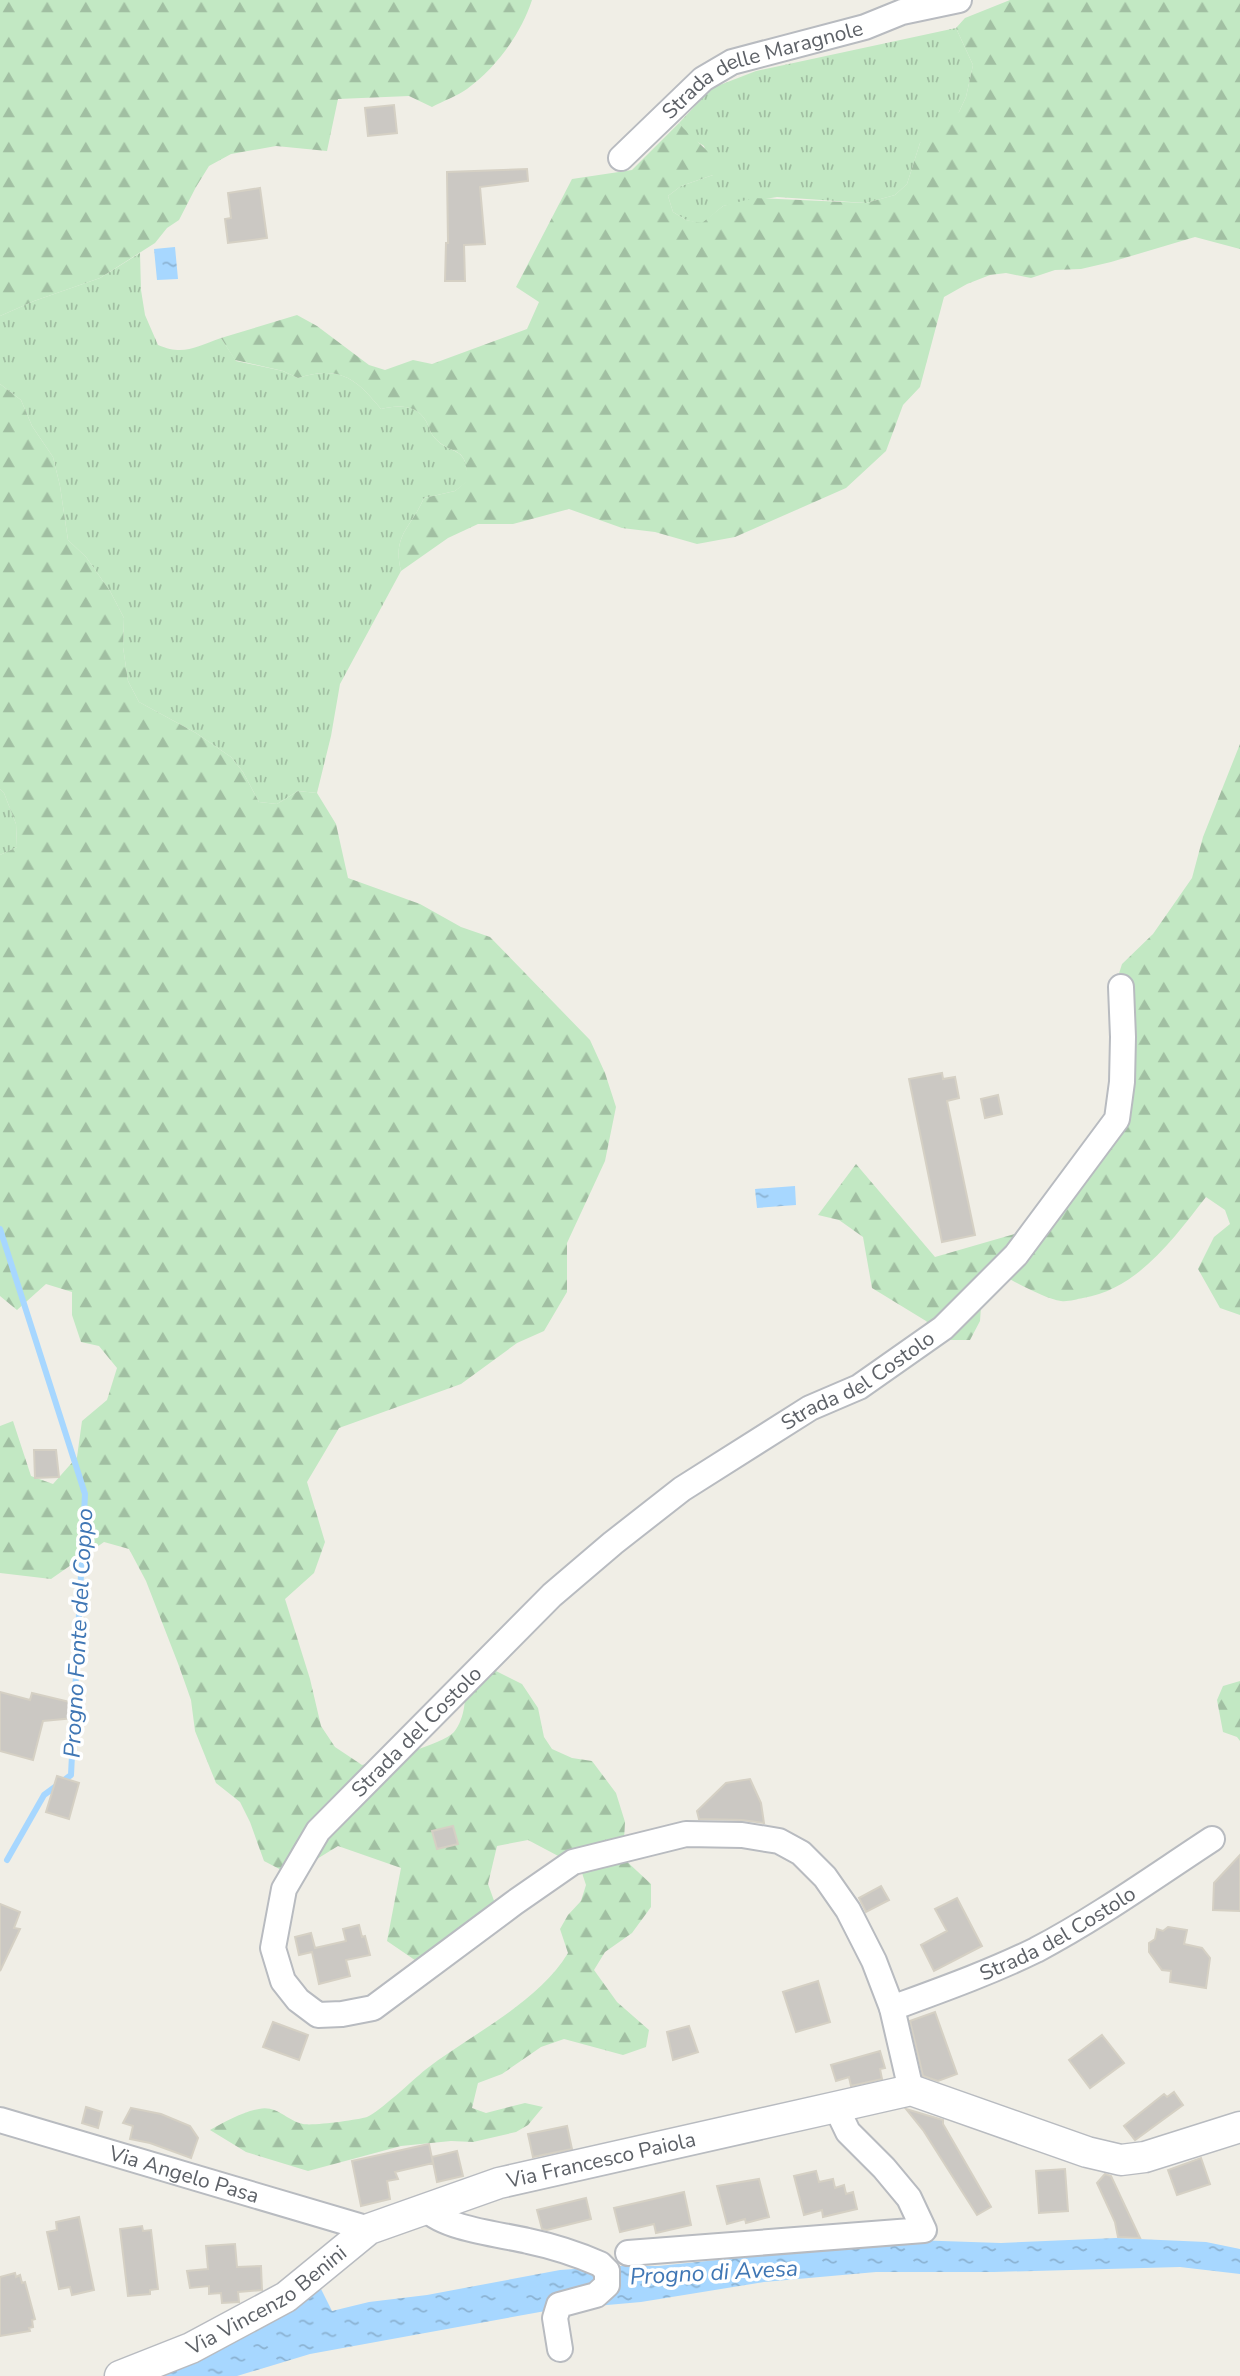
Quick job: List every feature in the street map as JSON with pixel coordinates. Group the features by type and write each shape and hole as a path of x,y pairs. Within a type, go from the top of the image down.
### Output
{"street":[{"name":"Strada delle Maragnole","path":"621,158 703,79 732,62 865,27 902,12 959,0"},
{"name":"Strada del Costolo","path":"911,2090 892,2008 874,1961 848,1910 825,1877 801,1853 779,1841 743,1835 686,1834 573,1862 514,1902 373,2008 342,2014 317,2015 298,2000 283,1981 273,1948 284,1889 318,1831 552,1595 682,1489 810,1408 859,1387 943,1328 1016,1255 1117,1119 1124,1037 1121,987"},
{"name":"Strada del Costolo","path":"892,2008 965,1982 1036,1950 1103,1911 1212,1839"},
{"name":"Via Francesco Paiola","path":"369,2229 499,2183 911,2090"},
{"path":"911,2090 1087,2152 1121,2160 1145,2157 1240,2127"},
{"path":"628,2253 924,2230 909,2198 848,2132 836,2107"},
{"name":"Via Angelo Pasa","path":"0,2120 369,2229"},
{"path":"426,2209 434,2217 469,2228 531,2241 586,2258 600,2264 607,2271 607,2285 596,2295 559,2305 555,2318 560,2349"},
{"name":"Via Vincenzo Benini","path":"120,2376 191,2348 286,2298 369,2229"}],"green space":[{"path":"0,0 532,0 506,49 478,81 463,92 432,107 409,96 338,99 327,151 276,146 231,154 209,166 179,220 167,228 155,243 100,278 0,316"},
{"path":"1010,0 1240,0 1240,249 1195,237 1081,269 1055,270 1031,278 1006,273 990,275 944,297 920,387 903,405 886,451 846,488 735,537 697,544 655,532 622,528 569,509 513,524 478,524 448,538 401,571 401,540 424,498 455,491 467,481 467,469 461,455 440,443 417,411 400,407 381,409 355,382 336,374 312,374 298,378 283,371 235,360 221,338 297,315 317,326 369,365 385,370 413,360 432,364 527,329 539,302 516,287 572,179 632,170 679,123 714,159 713,175 681,186 668,196 673,212 686,220 702,223 723,206 754,198 866,203 895,195 907,184 920,143 931,123 959,112 966,97 973,65 956,28 965,18"},
{"path":"956,28 973,65 966,97 959,112 920,143 907,184 895,195 866,203 777,197 723,206 702,224 686,220 673,212 668,196 681,186 713,175 704,146 691,138 679,123 712,88 756,71"},
{"path":"140,253 145,315 158,345 183,350 221,338 236,361 283,371 298,378 325,373 346,377 363,389 381,409 400,407 417,411 426,421 433,436 461,455 465,461 468,481 455,491 424,498 404,532 399,549 401,571 340,684 317,793 298,791 277,804 259,802 243,772 231,757 196,733 139,702 128,681 123,647 124,618 110,591 86,557 68,540 53,457 32,426 21,400 0,384 0,316 100,278"},
{"path":"0,384 21,400 32,426 53,457 68,540 86,557 110,591 124,618 123,647 128,681 139,702 196,733 231,757 243,772 259,802 277,804 298,791 317,793 336,824 348,878 420,904 461,927 490,937 590,1040 616,1107 605,1161 567,1243 567,1292 544,1331 517,1343 461,1384 339,1428 307,1482 325,1542 314,1573 285,1599 310,1679 321,1726 335,1747 362,1765 424,1747 454,1732 463,1714 466,1680 486,1666 522,1684 538,1708 544,1737 552,1749 572,1758 592,1761 616,1793 625,1822 623,1858 651,1884 651,1907 632,1933 605,1952 594,1970 617,2002 649,2030 646,2047 623,2055 564,2039 541,2047 502,2074 478,2083 472,2108 486,2113 525,2103 543,2107 528,2125 516,2132 473,2142 451,2141 401,2146 308,2171 246,2152 210,2130 240,2115 265,2108 303,2124 354,2120 372,2114 425,2070 521,2003 555,1971 568,1953 560,1929 581,1901 586,1885 582,1873 562,1858 528,1840 497,1846 488,1884 497,1909 425,1967 387,1941 401,1868 338,1846 291,1875 264,1861 240,1802 216,1783 195,1731 191,1700 179,1666 146,1581 129,1549 104,1542 51,1579 0,1573 0,1426 13,1421 31,1476 53,1484 77,1457 82,1421 107,1400 117,1368 99,1346 81,1342 72,1315 72,1292 46,1284 17,1310 0,1296 0,855 17,847 16,824 0,789"},
{"path":"1240,744 1240,1315 1220,1308 1198,1269 1214,1237 1230,1224 1225,1210 1206,1197 1153,1260 1138,1273 1103,1293 1061,1301 1016,1283 992,1269 983,1278 980,1321 970,1340 945,1340 926,1321 872,1288 863,1237 839,1220 818,1215 856,1164 935,1257 1025,1231 1108,1121 1115,986 1122,964 1153,934 1192,878 1203,837"},
{"path":"0,789 16,824 17,847 0,855"},
{"path":"1240,1681 1240,1741 1237,1737 1223,1732 1217,1700 1223,1686"}],"water":[{"path":"175,247 178,279 157,280 154,249"},
{"path":"795,1186 796,1205 757,1208 755,1189"},
{"name":"Progno di Avesa","path":"1116,2238 1206,2242 1240,2249 1240,2274 1180,2267 876,2272 764,2282 641,2302 551,2310 310,2354 237,2376 164,2376 235,2342 295,2302 318,2283 332,2311 369,2302 427,2295 560,2270 658,2266 912,2240 1001,2243"}],"building":[{"path":"394,105 397,133 368,136 365,108"},
{"path":"527,169 528,181 480,187 485,244 464,245 465,281 445,281 448,243 447,172"},
{"path":"260,188 267,238 228,243 225,219 231,218 228,193"},
{"path":"942,1073 943,1079 955,1077 959,1098 947,1101 975,1235 942,1242 909,1079"},
{"path":"998,1095 1002,1114 985,1118 981,1099"},
{"path":"34,1450 56,1450 59,1477 35,1478"},
{"path":"0,1692 30,1700 32,1693 74,1703 74,1718 43,1721 33,1760 0,1751"},
{"path":"57,1776 79,1783 69,1819 46,1812"},
{"path":"750,1779 761,1803 764,1823 699,1819 697,1811 726,1783"},
{"path":"453,1826 458,1844 437,1849 432,1831"},
{"path":"1240,1855 1240,1911 1213,1910 1214,1883"},
{"path":"881,1886 889,1900 866,1912 859,1898"},
{"path":"957,1898 982,1946 934,1971 921,1945 947,1931 935,1909"},
{"path":"0,1904 20,1912 14,1928 20,1929 0,1971"},
{"path":"359,1925 370,1955 346,1960 350,1976 319,1984 312,1952 299,1955 295,1937 311,1933 315,1948 346,1941 343,1929"},
{"path":"1168,1927 1187,1930 1184,1944 1202,1948 1210,1958 1206,1988 1170,1982 1171,1971 1162,1970 1149,1952 1149,1943 1155,1939 1157,1929 1163,1931"},
{"path":"818,1981 830,2022 796,2032 783,1992"},
{"path":"935,2012 957,2074 938,2081 923,2076 910,2021"},
{"path":"273,2022 308,2035 299,2060 263,2047"},
{"path":"689,2026 698,2052 673,2060 667,2032"},
{"path":"1102,2035 1124,2063 1090,2088 1069,2060"},
{"path":"880,2051 885,2068 880,2069 882,2079 851,2086 849,2077 836,2081 831,2065"},
{"path":"1174,2092 1183,2105 1135,2140 1124,2126 1164,2094 1167,2097"},
{"path":"86,2107 102,2112 98,2128 82,2123"},
{"path":"131,2108 161,2114 190,2126 198,2138 191,2158 150,2143 130,2139 133,2126 123,2123"},
{"path":"906,2109 943,2120 991,2207 977,2215 923,2130"},
{"path":"567,2126 572,2149 533,2157 528,2134"},
{"path":"429,2144 433,2163 395,2172 398,2179 387,2181 390,2199 361,2206 352,2161"},
{"path":"457,2151 463,2176 437,2182 432,2157"},
{"path":"1201,2158 1210,2184 1177,2195 1168,2170"},
{"path":"1065,2169 1068,2211 1039,2213 1036,2171"},
{"path":"816,2171 819,2182 833,2179 835,2188 844,2185 846,2194 853,2192 857,2209 823,2217 822,2210 804,2215 794,2176"},
{"path":"1105,2174 1111,2176 1140,2238 1118,2237 1115,2222 1097,2183"},
{"path":"759,2179 769,2217 746,2223 745,2219 727,2224 717,2186"},
{"path":"684,2192 691,2225 656,2233 654,2224 620,2232 614,2208"},
{"path":"586,2198 591,2219 542,2229 537,2210"},
{"path":"79,2217 94,2290 72,2295 70,2287 59,2289 47,2232 57,2230 56,2222"},
{"path":"142,2226 143,2231 151,2230 158,2289 150,2290 150,2294 128,2296 120,2229"},
{"path":"235,2244 237,2267 261,2266 262,2290 238,2292 239,2302 222,2303 221,2293 209,2294 209,2286 190,2288 187,2271 208,2269 206,2246"},
{"path":"15,2273 16,2277 20,2275 22,2283 25,2282 35,2319 32,2320 33,2327 29,2328 30,2331 0,2336 0,2277"}],"waterway":[{"name":"Progno Fonte del Coppo","path":"0,1229 85,1494 71,1775 44,1795 7,1860"}]}
